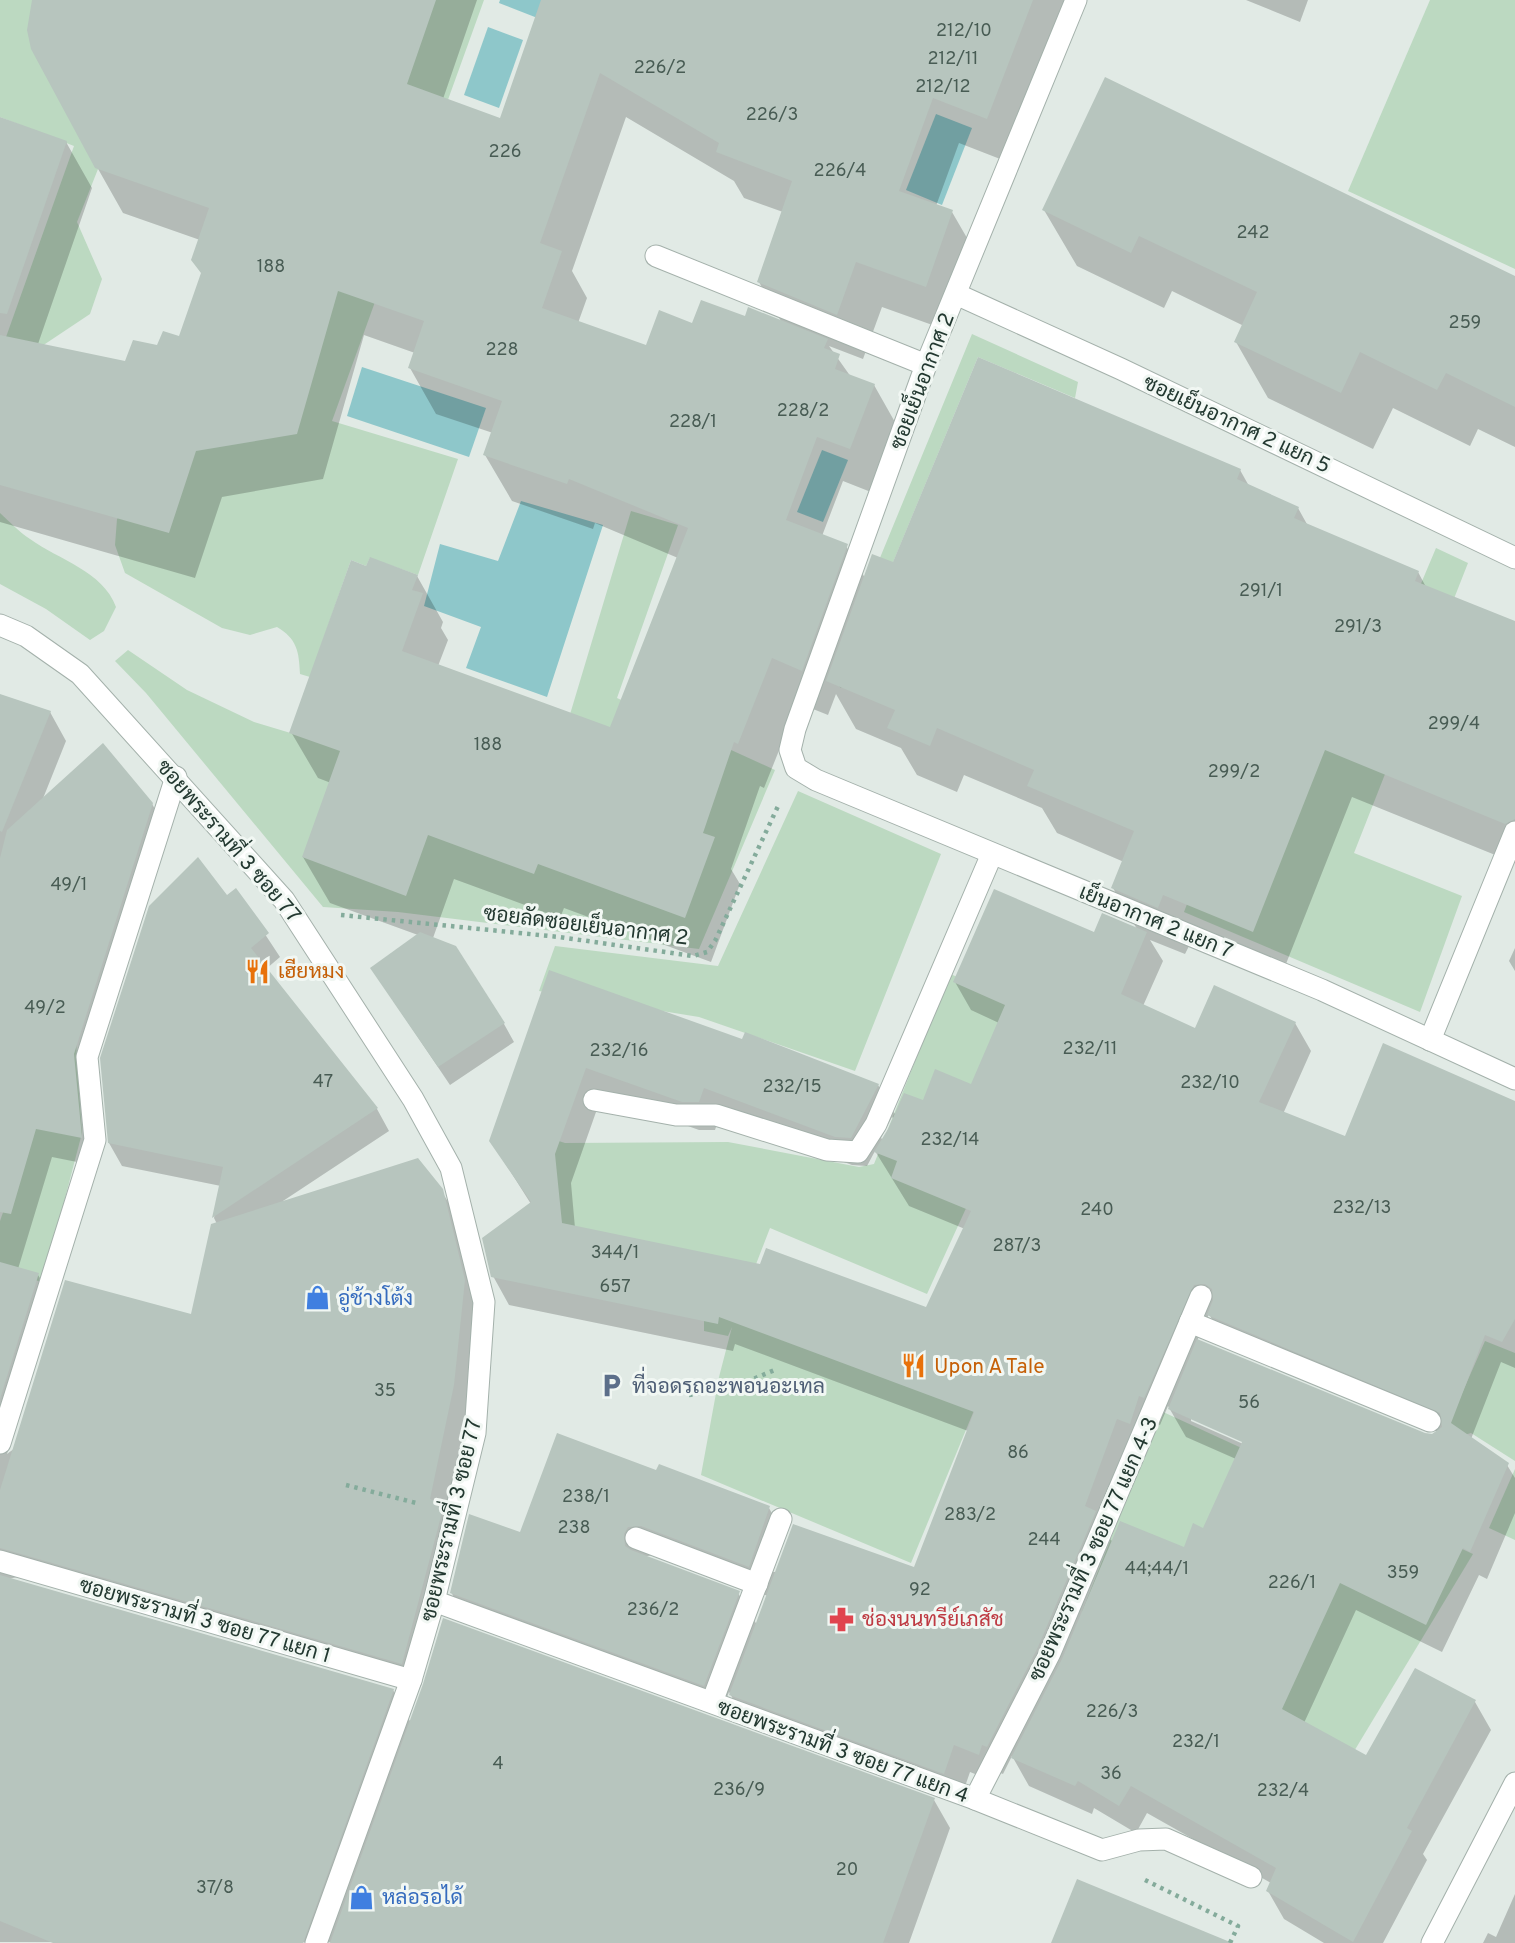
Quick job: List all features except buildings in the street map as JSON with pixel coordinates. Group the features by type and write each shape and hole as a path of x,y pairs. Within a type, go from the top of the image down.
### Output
{"street":[{"name":"ซอยเย็นอากาศ 2","path":"796,768 790,750 795,729 926,365 1076,0"},
{"path":"656,256 926,365"},
{"name":"ซอยเย็นอากาศ 2 แยก 5","path":"956,294 1159,387 1515,558"},
{"name":"ซอยพระรามที่ 3 ซอย 77","path":"0,625 26,636 80,674 176,777 284,900 413,1099 451,1168 484,1302 475,1433 434,1601 411,1680 316,1943"},
{"name":"เย็นอากาศ 2 แยก 7","path":"796,768 816,780 1322,990 1515,1079"},
{"path":"0,1443 95,1140 87,1057 176,777"},
{"path":"1430,1040 1515,832"},
{"path":"594,1100 676,1115 716,1115 827,1150 858,1152 876,1125 992,854"},
{"name":"ซอยพระรามที่ 3 ซอย 77 แยก 4-3","path":"975,1799 1050,1653 1201,1296"},
{"path":"1190,1322 1430,1421"},
{"path":"712,1702 781,1519"},
{"path":"636,1538 757,1584"},
{"name":"ซอยพระรามที่ 3 ซอย 77 แยก 1","path":"0,1561 411,1680"},
{"name":"ซอยพระรามที่ 3 ซอย 77 แยก 4","path":"434,1601 975,1799 1101,1850"},
{"path":"1432,1943 1515,1783"},
{"path":"1101,1850 1139,1840 1166,1839 1251,1877"}],"path":[{"name":"ซอยลัดซอยเย็นอากาศ 2","path":"299,922 340,915 396,918 693,956 707,952 726,918 796,768"},
{"path":"690,1395 727,1390 777,1369"},
{"path":"346,1485 455,1513"},
{"path":"1101,1850 1121,1869 1238,1926 1230,1943"}],"green space":[{"path":"0,0 165,0 77,222 102,279 90,314 42,346 0,354 74,146 0,117"},
{"path":"396,0 484,0 332,421 458,459 418,575 370,558 366,566 351,560 310,677 300,674 296,646 289,636 277,627 250,635 222,628 125,573 115,545 117,519 189,438"},
{"path":"1430,0 1515,0 1515,269 1348,191"},
{"path":"972,334 1078,382 1075,398 978,357 841,688 831,677"},
{"path":"631,511 678,525 617,698 775,770 699,949 398,912 323,907 146,693 115,661 128,650 187,690 254,722 357,753 568,721"},
{"path":"0,513 26,536 79,567 101,584 116,607 104,631 90,640 46,609 0,584"},
{"path":"1436,548 1468,563 1354,853 1462,896 1420,1012 1184,912 1280,659 1374,695"},
{"path":"798,791 941,854 855,1071 699,1017 539,991 555,946 718,966"},
{"path":"950,974 1054,1015 927,1294 770,1228 736,1316 975,1408 911,1563 701,1475 719,1377 732,1327 728,1336 704,1331 704,1301 542,1227 534,1133 565,1143 728,1142 859,1167 874,1164"},
{"path":"65,1036 76,1041 82,1133 43,1283 0,1266 0,1221"},
{"path":"1485,1341 1515,1353 1515,1461 1471,1433 1454,1438 1445,1432"},
{"path":"1161,1411 1473,1554 1353,1753 1082,1612"},
{"path":"1515,1469 1515,1540 1489,1528"}],"water":[{"path":"500,0 594,0 581,35 499,3"},
{"path":"488,27 523,40 499,108 464,95"},
{"path":"936,114 972,128 942,205 906,190"},
{"path":"362,367 486,408 469,457 347,416"},
{"path":"822,450 848,460 823,522 797,512"},
{"path":"521,501 603,525 547,697 466,668 481,627 424,606 440,544 498,561"}],"place":[{"name":"เฮียหมง","path":"258,971"},
{"name":"อู่ช้างโต้ง","path":"318,1298"},
{"name":"Upon A Tale","path":"914,1366"},
{"name":"ที่จอดรถอะพอนอะเทล","path":"612,1386"},
{"name":"ช่องนนทรีย์เภสัช","path":"842,1619"},
{"name":"หล่อรอได้","path":"362,1897"}]}
